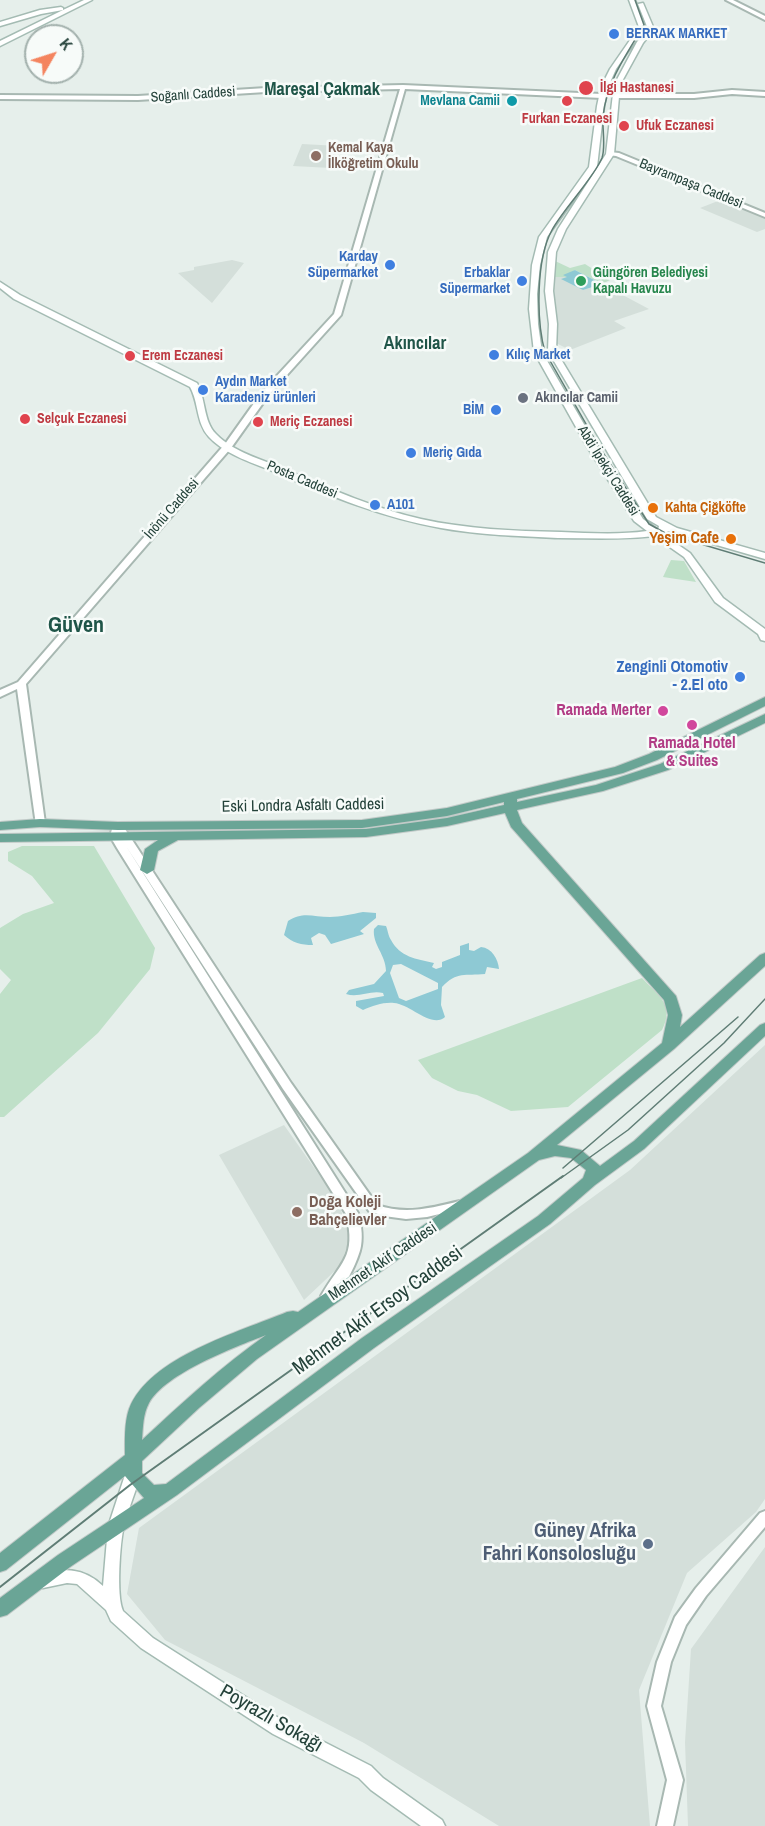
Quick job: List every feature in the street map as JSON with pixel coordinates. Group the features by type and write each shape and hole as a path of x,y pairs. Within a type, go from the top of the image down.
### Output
{"main road":[{"path":"0,24 74,7 89,0"},
{"path":"602,96 608,80 642,27 632,0"},
{"name":"Abdi İpekçi Caddesi","path":"640,0 651,29 616,85 613,154 566,222 552,252 549,291 553,324 552,351 660,530 687,555 719,600 762,632 765,638"},
{"path":"0,44 58,11"},
{"name":"Abdi İpekçi Caddesi","path":"602,96 597,154 593,166 543,237 538,250 533,299 538,352 639,521 660,530 765,556"},
{"name":"Posta Caddesi","path":"0,284 17,297 194,385 201,400 204,425 213,436 228,446 345,498 408,517 465,529 608,536 660,530"},
{"name":"Eski Londra Asfaltı Caddesi","path":"0,826 40,824 120,833 179,835 366,833 409,829 478,815 511,802 619,770 653,757 765,701"},
{"path":"714,726 765,711"},
{"name":"Eski Londra Asfaltı Caddesi","path":"0,838 362,824 511,802 599,788 664,768 765,718"},
{"path":"511,802 516,824 670,999 675,1015 669,1045"},
{"path":"478,815 516,824"},
{"path":"147,870 152,849 158,843 179,835"},
{"name":"Mehmet Akif Caddesi","path":"0,1564 133,1467 193,1403 251,1354 472,1202 533,1157 669,1045 765,958"},
{"name":"Mehmet Akif Ersoy Caddesi","path":"0,1609 23,1590 171,1490 368,1343 544,1220 590,1181 639,1145 765,1028"},
{"path":"533,1157 554,1150 580,1154 594,1169 590,1181"},
{"path":"112,1605 111,1577 116,1527 133,1467 137,1410 143,1395 156,1382 188,1362 320,1306"},
{"path":"133,1467 150,1493 171,1490"},
{"name":"Poyrazlı Sokağı","path":"23,1590 68,1574 85,1580 112,1605 117,1616 147,1643 279,1728 365,1772 377,1784 436,1826"}],"street":[{"path":"729,0 765,18"},
{"name":"Soğanlı Caddesi","path":"0,97 138,98 266,90 403,87 549,96 602,96"},
{"name":"İnönü Caddesi","path":"0,694 21,684 228,446 266,394 338,315 403,87"},
{"path":"615,96 693,96 732,92 765,94"},
{"name":"Bayrampaşa Caddesi","path":"613,154 765,215"},
{"path":"21,684 40,824"},
{"path":"120,833 147,870 293,1094 373,1208 390,1215 430,1213 472,1202"},
{"path":"120,833 352,1213 358,1231 353,1257 341,1279 320,1306"},
{"path":"665,1826 675,1780 654,1706 664,1662 680,1622 701,1592 765,1516"}],"shaded area":[{"name":"Kemal Kaya İlköğretim Okulu","path":"302,144 339,146 331,168 293,166"},
{"path":"723,199 765,217 765,229 757,232 700,208"},
{"path":"232,260 244,263 212,303 178,273 194,270 194,267"},
{"path":"553,277 567,277 583,290 602,284 649,309 614,321 626,328 570,350 556,343 558,333"},
{"path":"765,1045 765,1499 756,1512 687,1573 639,1690 650,1826 499,1826 364,1743 165,1640 127,1594 139,1528 630,1170"},
{"name":"Doğa Koleji Bahçelievler","path":"284,1125 339,1203 350,1240 339,1267 304,1300 219,1155"},
{"path":"765,1547 765,1826 688,1826 685,1742 691,1649"}],"green space":[{"path":"553,260 570,268 585,264 610,280 602,284 575,270 567,277 553,277"},
{"path":"671,560 684,561 696,582 663,577"},
{"path":"22,846 94,846 155,948 150,969 98,1033 4,1117 0,1117 0,994 11,980 0,969 0,928 23,914 54,903 32,876 8,861 8,852"},
{"path":"642,978 666,1007 666,1021 662,1030 568,1107 511,1111 477,1095 458,1091 432,1078 418,1060"}],"water":[{"name":"Güngören Belediyesi Kapalı Havuzu","path":"575,270 602,284 583,290 561,279 567,277 563,275"},
{"path":"363,912 376,913 376,918 360,931 364,934 331,944 325,935 319,933 311,938 313,945 297,943 284,935 288,921 298,916 334,917"},
{"path":"378,925 386,926 390,938 399,950 409,956 434,963 432,967 436,969 442,967 442,962 460,955 460,946 469,943 469,950 474,951 481,947 491,952 496,958 499,969 487,967 485,974 457,976 447,982 442,987 441,1005 445,1017 440,1020 427,1018 394,1003 363,1010 356,1006 356,1001 384,996 383,993 346,994 349,990 374,984 386,971 375,940 374,929","holes":["401,964 438,983 438,989 406,1001 399,998 390,973 393,965"]}],"tram line":[{"path":"635,0 644,25 618,69 605,103 602,158 552,230 543,257 539,307 545,352 598,445 649,524 667,534 765,563"},
{"path":"561,1178 628,1130 724,1043 765,999"},
{"path":"563,1168 738,1017"},
{"path":"0,1587 130,1485 563,1176"}],"place":[{"name":"BERRAK MARKET","path":"614,34"},
{"name":"İlgi Hastanesi","path":"586,88"},
{"name":"Mevlana Camii","path":"512,101"},
{"name":"Furkan Eczanesi","path":"567,101"},
{"name":"Ufuk Eczanesi","path":"624,126"},
{"name":"Kemal Kaya İlköğretim Okulu","path":"316,156"},
{"name":"Karday Süpermarket","path":"390,265"},
{"name":"Erbaklar Süpermarket","path":"522,281"},
{"name":"Güngören Belediyesi Kapalı Havuzu","path":"581,281"},
{"name":"Kılıç Market","path":"494,355"},
{"name":"Erem Eczanesi","path":"130,356"},
{"name":"Aydın Market Karadeniz ürünleri","path":"203,390"},
{"name":"Akıncılar Camii","path":"523,398"},
{"name":"BİM","path":"496,410"},
{"name":"Selçuk Eczanesi","path":"25,419"},
{"name":"Meriç Eczanesi","path":"258,422"},
{"name":"Meriç Gıda","path":"411,453"},
{"name":"A101","path":"375,505"},
{"name":"Kahta Çiğköfte","path":"653,508"},
{"name":"Yeşim Cafe","path":"731,539"},
{"name":"Zenginli Otomotiv - 2.El oto","path":"740,677"},
{"name":"Ramada Merter","path":"663,711"},
{"name":"Ramada Hotel & Suites","path":"692,725"},
{"name":"Doğa Koleji Bahçelievler","path":"297,1212"},
{"name":"Güney Afrika Fahri Konsolosluğu","path":"648,1544"}],"district":[{"name":"Mareşal Çakmak","path":"322,90"},
{"name":"Akıncılar","path":"415,344"},
{"name":"Güven","path":"76,626"}]}
